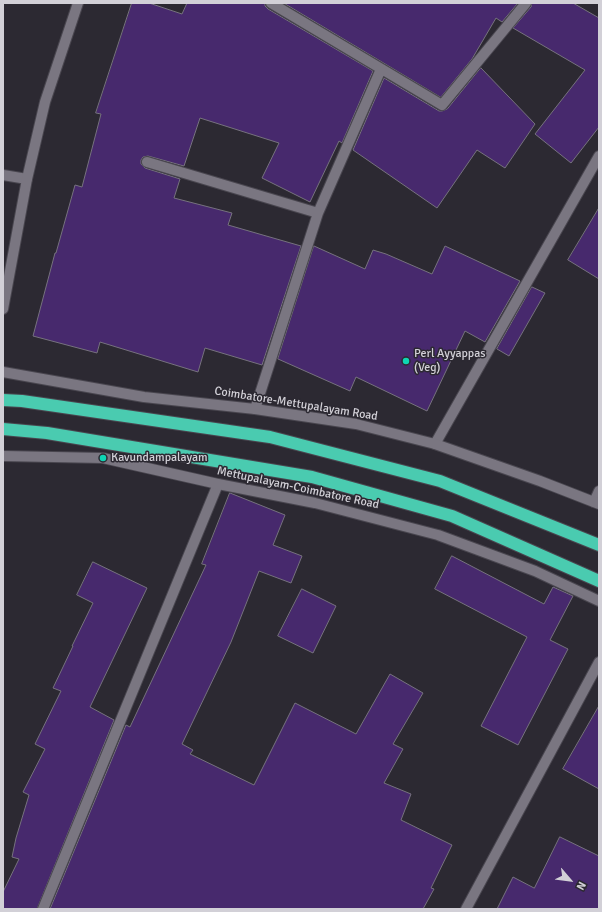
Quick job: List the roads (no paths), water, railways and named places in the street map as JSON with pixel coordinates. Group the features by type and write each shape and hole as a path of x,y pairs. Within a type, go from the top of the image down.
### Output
{"highway":[{"path":"3,400 22,401 270,437 440,482 599,545"},
{"path":"3,429 47,433 312,477 452,516 599,581"}],"street":[{"path":"3,309 27,179 45,102 78,3"},
{"path":"271,3 442,105 526,3"},
{"path":"255,409 318,213 381,69"},
{"path":"435,444 599,156"},
{"path":"147,162 318,213"},
{"path":"3,175 27,179"},
{"name":"Coimbatore-Mettupalayam Road","path":"3,372 144,397 255,409 356,424 435,444 597,503"},
{"name":"Mettupalayam-Coimbatore Road","path":"3,456 103,458 218,484 315,503 438,535 535,571 599,601"},
{"path":"43,909 218,484"},
{"path":"597,503 599,491"},
{"path":"466,909 599,662"}],"place":[{"name":"Perl Ayyappas (Veg)","path":"406,361"},
{"name":"Kavundampalayam","path":"103,458"}]}
